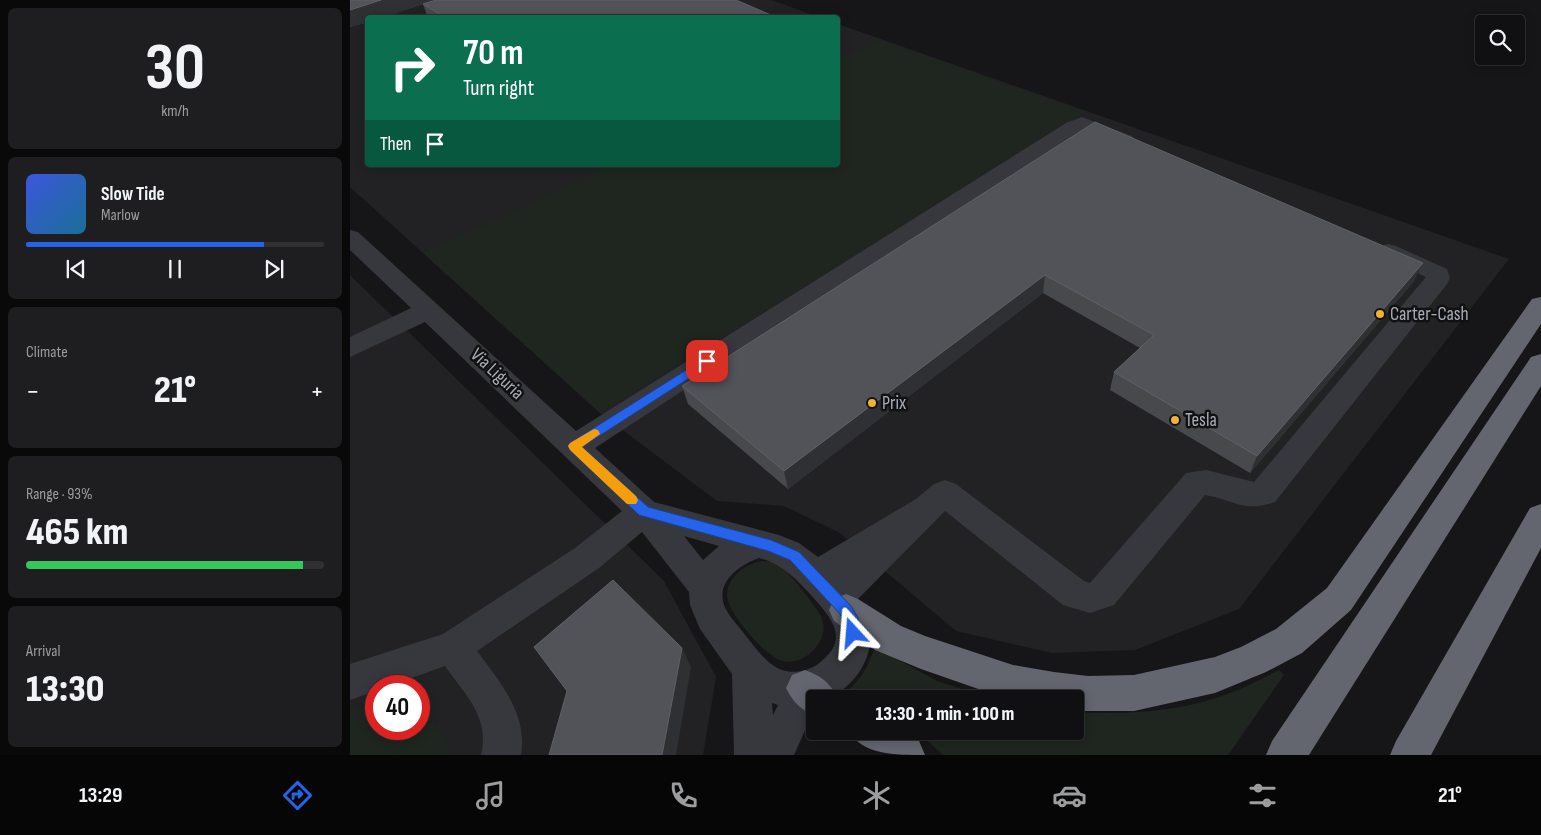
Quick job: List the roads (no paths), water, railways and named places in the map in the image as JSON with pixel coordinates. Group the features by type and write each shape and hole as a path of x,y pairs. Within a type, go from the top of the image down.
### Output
{"highway":[{"path":"832,595 888,638 921,652 1005,680 1054,690 1088,694 1134,693 1215,675 1253,660 1289,641 1339,599 1541,306"},
{"path":"1286,755 1541,364"},
{"path":"1410,755 1541,517"},
{"path":"882,740 905,755"}],"street":[{"path":"574,446 1073,127 1082,123 1093,126 1148,150"},
{"name":"Via Liguria","path":"350,237 644,512 706,588 708,608 718,626 762,678 776,686 806,692"},
{"path":"832,595 864,569 945,493 1075,594 1090,598 1102,594 1197,482 1217,483 1248,495 1257,496 1264,493 1438,278 1438,274 1433,271 1369,243"},
{"path":"350,348 428,310"},
{"path":"350,682 453,647 587,558 644,512"},
{"name":"Via Liguria","path":"644,512 784,550 795,556 832,595 850,618 853,633 851,649 847,659 814,690"},
{"path":"706,588 709,578 723,561 744,548 759,544"},
{"path":"453,647 497,712 503,726 504,742 501,755"},
{"path":"750,666 754,716 754,755"},
{"path":"774,755 806,703"}],"place":[{"name":"Carter-Cash","path":"1380,314"},
{"name":"Prix","path":"872,403"},
{"name":"Tesla","path":"1175,420"}]}
